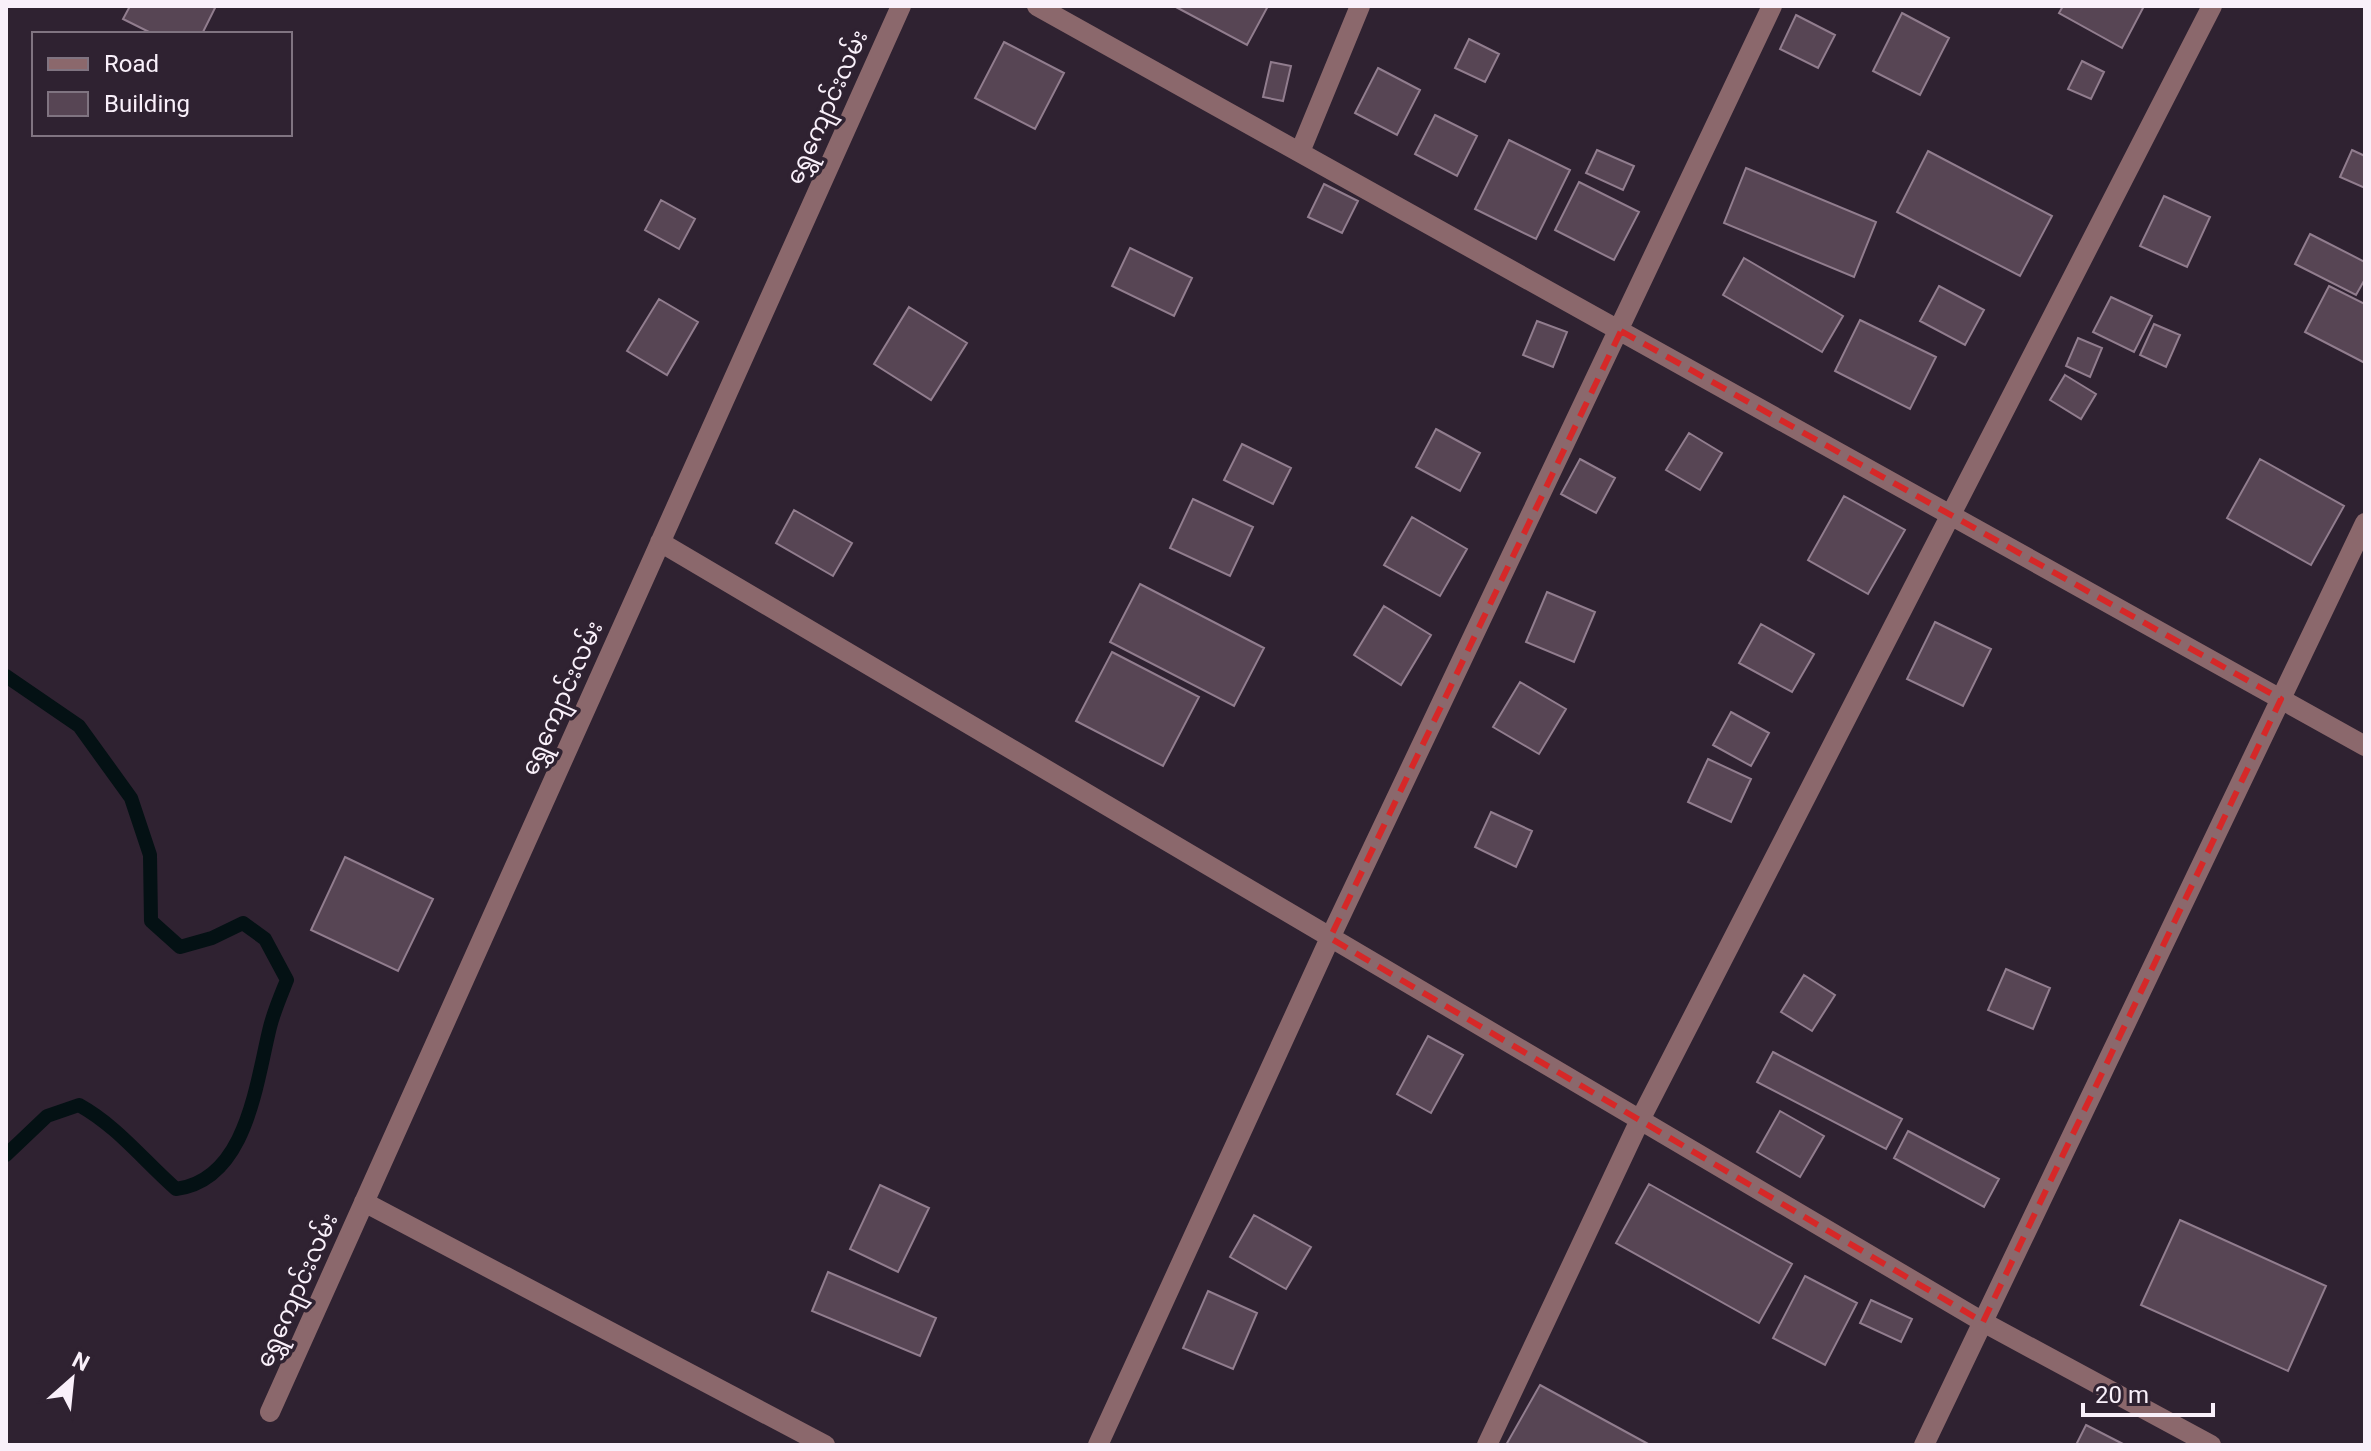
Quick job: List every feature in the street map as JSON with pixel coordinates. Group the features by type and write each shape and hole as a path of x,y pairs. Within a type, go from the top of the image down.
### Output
{"street":[{"name":"ရွှေကျောင်းလမ်း","path":"270,1412 901,6"},
{"path":"1037,6 2365,746"},
{"path":"1300,152 1360,6"},
{"path":"1098,1445 1330,938 1621,331 1772,6"},
{"path":"1487,1445 1640,1120 2212,6"},
{"path":"1924,1445 2365,523"},
{"path":"660,542 1983,1322 2211,1445"},
{"path":"364,1202 825,1445"}],"highlighted area":[{"path":"1621,331 2281,699 1983,1322 1330,938"}],"building":[{"path":"130,6 215,8 203,32 149,32 123,19"},
{"path":"1174,6 1268,6 1247,45"},
{"path":"2063,6 2144,6 2122,48 2059,13"},
{"path":"1902,13 1949,38 1920,95 1873,71"},
{"path":"1796,15 1835,35 1818,68 1780,49"},
{"path":"1469,39 1499,54 1485,82 1455,68"},
{"path":"1004,42 1064,73 1035,129 975,98"},
{"path":"2082,61 2104,72 2091,99 2068,89"},
{"path":"1271,62 1291,66 1283,101 1263,97"},
{"path":"1378,68 1420,90 1397,135 1355,113"},
{"path":"1435,115 1477,136 1457,176 1415,154"},
{"path":"1509,140 1570,170 1536,239 1475,209"},
{"path":"1597,150 1634,166 1623,190 1586,173"},
{"path":"2352,150 2365,156 2365,188 2340,177"},
{"path":"1928,151 2052,216 2020,276 1897,212"},
{"path":"1746,168 1876,222 1854,277 1724,223"},
{"path":"1579,182 1639,212 1614,260 1555,230"},
{"path":"1324,184 1358,201 1342,233 1308,217"},
{"path":"2164,196 2210,217 2187,267 2140,246"},
{"path":"661,200 695,219 679,249 645,230"},
{"path":"2310,234 2365,262 2365,279 2356,295 2295,264"},
{"path":"1130,248 1192,278 1174,316 1112,286"},
{"path":"1744,258 1843,316 1822,352 1723,295"},
{"path":"1939,286 1984,310 1965,345 1920,321"},
{"path":"2329,286 2365,304 2365,363 2305,332"},
{"path":"2111,297 2152,316 2134,352 2093,332"},
{"path":"659,299 698,322 667,375 627,351"},
{"path":"909,307 967,343 931,400 874,364"},
{"path":"1860,320 1936,357 1910,409 1835,371"},
{"path":"1537,321 1567,332 1553,367 1523,355"},
{"path":"2154,324 2180,335 2166,367 2140,355"},
{"path":"2078,338 2102,348 2090,377 2066,366"},
{"path":"2065,375 2096,394 2081,419 2050,400"},
{"path":"1436,429 1480,453 1460,491 1416,467"},
{"path":"1689,433 1722,453 1700,490 1666,470"},
{"path":"1242,444 1291,468 1273,504 1224,480"},
{"path":"1580,459 1615,478 1596,513 1561,494"},
{"path":"2260,459 2344,506 2311,565 2227,518"},
{"path":"1844,496 1905,530 1868,594 1808,560"},
{"path":"1193,499 1253,527 1230,576 1170,548"},
{"path":"794,510 852,543 833,576 776,543"},
{"path":"1412,517 1467,549 1440,596 1384,565"},
{"path":"1140,584 1264,648 1234,706 1110,642"},
{"path":"1547,592 1595,612 1574,662 1526,642"},
{"path":"1384,606 1431,635 1401,685 1354,655"},
{"path":"1935,622 1991,649 1963,706 1907,679"},
{"path":"1761,624 1814,654 1792,692 1739,663"},
{"path":"1112,652 1199,697 1163,766 1076,721"},
{"path":"1520,682 1566,709 1539,754 1493,727"},
{"path":"1731,712 1769,733 1751,766 1713,745"},
{"path":"1708,759 1751,779 1731,822 1688,802"},
{"path":"1491,812 1532,831 1516,867 1475,847"},
{"path":"345,857 433,899 398,971 311,930"},
{"path":"2006,969 2050,988 2033,1029 1988,1010"},
{"path":"1804,975 1835,995 1812,1031 1781,1012"},
{"path":"1428,1036 1463,1055 1431,1113 1397,1094"},
{"path":"1773,1052 1902,1119 1886,1149 1757,1082"},
{"path":"1780,1111 1824,1136 1800,1177 1757,1152"},
{"path":"1908,1131 1999,1179 1984,1207 1894,1158"},
{"path":"1649,1184 1792,1264 1759,1323 1616,1243"},
{"path":"880,1185 929,1208 898,1272 850,1249"},
{"path":"1254,1215 1311,1247 1286,1289 1230,1257"},
{"path":"2180,1220 2326,1286 2288,1371 2141,1305"},
{"path":"828,1272 936,1318 920,1356 812,1311"},
{"path":"1805,1276 1857,1303 1825,1365 1773,1338"},
{"path":"1208,1291 1257,1313 1233,1369 1183,1348"},
{"path":"1871,1300 1912,1319 1901,1342 1860,1323"},
{"path":"1540,1385 1650,1445 1506,1445"},
{"path":"2086,1425 2125,1445 2076,1445"}],"waterway":[{"path":"6,676 79,726 131,798 150,855 151,921 180,947 212,938 243,923 265,939 287,980 272,1021 244,1126 219,1168 200,1182 176,1189 118,1133 79,1105 47,1116 6,1155"}]}
